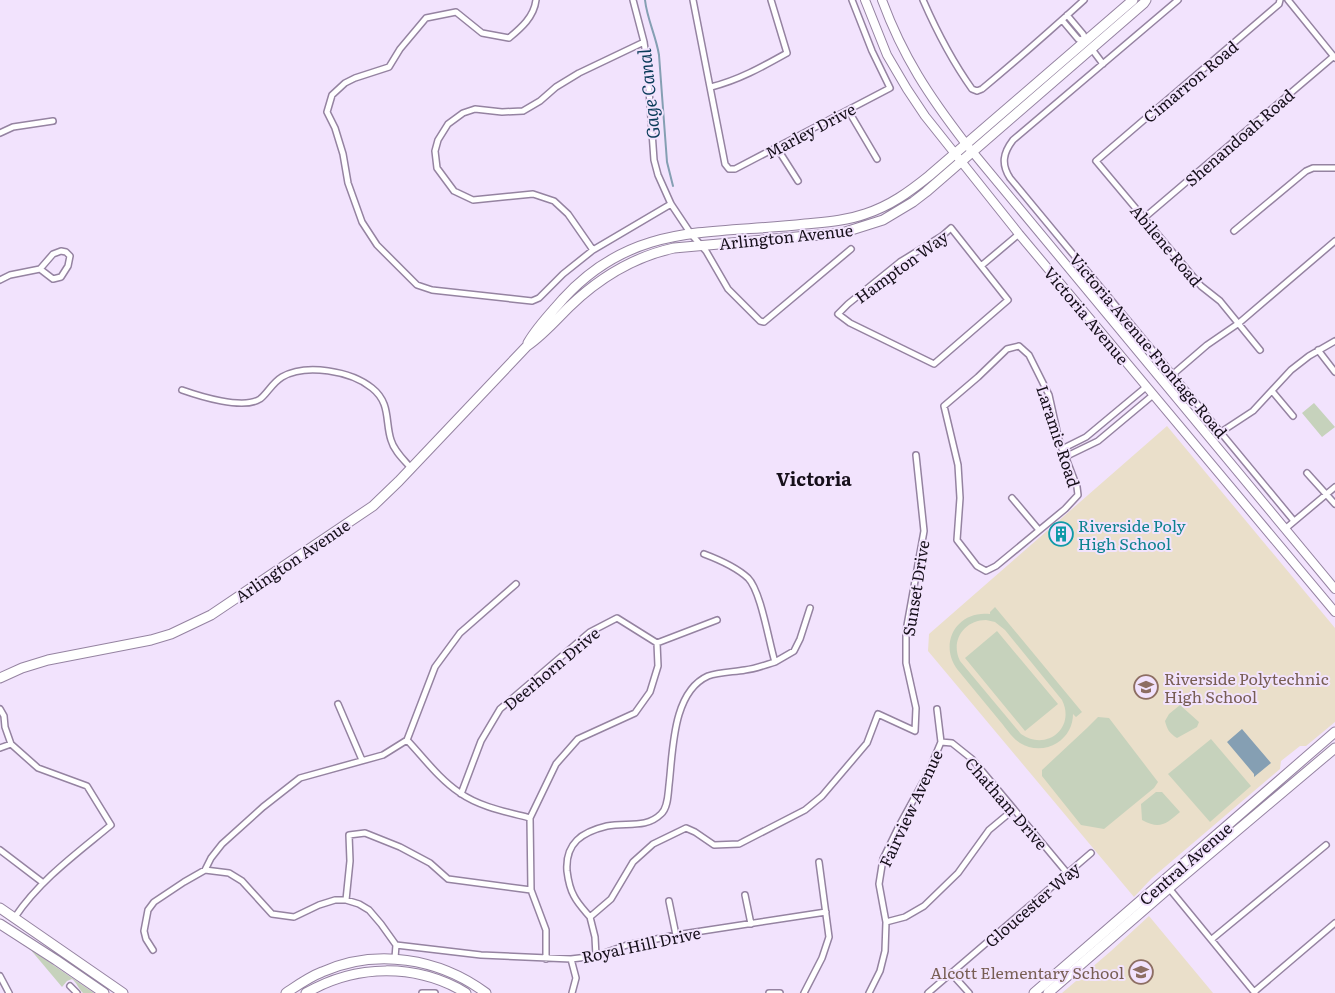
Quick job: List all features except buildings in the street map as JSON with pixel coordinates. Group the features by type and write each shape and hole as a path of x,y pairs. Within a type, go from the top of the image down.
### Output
{"main road":[{"name":"Victoria Avenue","path":"865,0 880,40 894,68 926,116 1019,234 1335,612"},
{"name":"Victoria Avenue","path":"882,0 909,63 933,100 972,153 1335,589"},
{"name":"Arlington Avenue","path":"527,346 534,332 571,291 599,267 633,248 672,236 844,220 888,206 908,193 1133,0"},
{"name":"Arlington Avenue","path":"0,678 43,661 151,640 171,634 190,626 235,598 366,511 386,494 527,346 541,336 586,291 624,266 656,252 674,248 842,233 883,220 913,202 972,153 1092,50 1146,0"},
{"name":"Central Avenue","path":"1048,993 1335,732"},
{"name":"Central Avenue","path":"1034,993 1335,748"},
{"path":"0,908 124,993"},
{"path":"0,924 104,993"},
{"path":"306,993 333,980 372,966 388,965 395,958"},
{"path":"395,958 408,967 440,976 447,983"},
{"path":"286,993 308,978 338,966 367,960 395,958 449,971 471,982 486,993"},
{"path":"356,973 382,971 415,973 447,983 466,993"}],"street":[{"path":"536,0 536,4 525,25 509,38 482,33 456,12 426,18 400,48 389,67 355,78 345,83 332,94 327,112 335,128 343,154 348,183 362,222 377,245 417,285 432,290 532,301 539,298 563,274 593,250 671,204"},
{"path":"633,0 647,62 654,160 658,175 671,204 691,234 701,245 730,291 760,321 764,322 852,248"},
{"path":"693,0 711,87 744,76 787,53 771,0"},
{"name":"Marley Drive","path":"711,87 725,164 729,169 735,169 777,148 890,88 872,51 852,0"},
{"path":"924,0 936,32 949,56 972,89 977,91 982,89 1084,0"},
{"path":"1067,16 1083,34 1086,42 1102,64 1178,0"},
{"name":"Cimarron Road","path":"1096,160 1279,4 1280,0"},
{"path":"1288,0 1334,57"},
{"path":"1062,20 1078,39 1086,42"},
{"path":"593,250 568,214 554,202 533,194 473,200 454,191 438,168 435,151 438,140 448,124 463,113 475,109 502,112 523,111 579,73 644,42"},
{"name":"Shenandoah Road","path":"1144,218 1334,57"},
{"name":"Victoria Avenue Frontage Road","path":"1102,64 1013,140 1006,149 1005,167 1010,178 1294,521"},
{"path":"848,110 877,160"},
{"path":"0,133 13,128 53,121"},
{"path":"777,148 798,181"},
{"name":"Abilene Road","path":"1096,160 1201,286 1220,301 1260,350"},
{"path":"1234,231 1306,171 1313,168 1335,168"},
{"name":"Hampton Way","path":"951,228 981,266 1008,300 934,364 850,323 838,314 900,262 942,236 951,228"},
{"path":"981,266 1019,234"},
{"path":"1164,382 1207,346 1239,323 1335,240"},
{"path":"0,280 10,275 40,269 53,254 60,251 66,252 70,256 68,266 61,277 53,279 40,269"},
{"path":"1221,432 1253,411 1292,370 1318,350 1335,341"},
{"name":"Laramie Road","path":"1019,346 1029,355 1049,396 1062,449 1077,487 1078,495 996,566 986,571 978,566 957,540 960,498 958,465 944,406 1007,349 1019,346"},
{"path":"1318,350 1335,372"},
{"path":"182,390 222,402 248,401 260,399 282,377 301,370 312,369 344,374 373,388 382,400 388,415 390,439 411,468"},
{"path":"1062,449 1086,437 1146,387"},
{"path":"1272,391 1293,416"},
{"path":"1065,457 1098,441 1153,395"},
{"name":"Sunset Drive","path":"590,917 611,900 633,862 652,844 670,835 686,828 714,845 739,844 806,810 822,796 867,743 878,714 915,731 916,708 906,663 906,631 924,531 916,456"},
{"path":"1307,473 1335,504"},
{"path":"1285,529 1335,487"},
{"path":"1012,498 1039,530"},
{"path":"704,554 724,561 749,579 759,596 775,662"},
{"path":"206,870 211,858 222,844 263,807 300,778 383,755 407,740 435,667 460,633 516,584"},
{"path":"596,956 595,937 590,917 574,896 568,878 566,858 572,844 587,832 609,826 633,826 648,822 662,813 668,798 674,742 682,704 694,686 709,676 748,670 775,662 794,651 810,608"},
{"name":"Deerhorn Drive","path":"461,794 481,741 500,709 590,632 616,618 657,643"},
{"path":"546,959 546,930 531,890 530,818 556,764 578,739 635,713 650,692 658,666 657,643 717,620"},
{"path":"338,704 362,760"},
{"path":"0,709 4,716 5,727 12,744 38,768 87,786 111,825 42,882 14,917"},
{"name":"Fairview Avenue","path":"869,993 880,971 885,951 886,922 879,884 883,860 928,773 941,742 937,709"},
{"path":"0,721 5,727"},
{"path":"407,740 442,778 461,794 489,807 530,818"},
{"name":"Chatham Drive","path":"941,742 952,743 972,759 1068,874"},
{"path":"0,748 12,744"},
{"path":"886,922 905,917 924,906 958,873 989,830 1013,810"},
{"path":"346,900 350,861 349,835 365,833 400,847 430,863 448,879 531,890"},
{"path":"1212,939 1326,844"},
{"path":"0,850 42,882"},
{"name":"Gloucester Way","path":"928,993 1091,853"},
{"path":"804,993 826,948 829,937 819,862"},
{"path":"153,950 146,939 144,930 148,910 154,902 206,870 229,873 242,881 272,914 294,917 319,905 336,900 346,900 359,904 377,918 396,945 395,958"},
{"path":"1166,884 1254,992 1335,923"},
{"path":"745,895 750,924"},
{"path":"669,901 676,935"},
{"name":"Royal Hill Drive","path":"396,945 481,955 571,959 596,956 627,945 676,935 826,912"},
{"path":"571,959 576,978 572,993"},
{"path":"951,974 969,993"},
{"path":"0,976 9,993"},
{"path":"70,986 77,993"},
{"path":"422,993 435,993"},
{"path":"769,993 780,993"}],"shaded area":[{"name":"Riverside Polytechnic High School","path":"1167,426 1335,628 1335,722 1306,746 1300,746 1281,761 1280,769 1152,878 1134,897 928,651 929,634"},
{"name":"Alcott Elementary School","path":"1149,916 1213,993 1062,993 1111,951"}],"green space":[{"path":"1314,403 1335,427 1322,437 1302,413"},
{"path":"995,607 1082,712 1076,717 1073,714 1071,726 1067,734 1053,745 1034,748 1017,741 957,669 952,659 950,648 954,630 969,617 979,614 990,614","holes":["978,621 995,622 1005,630 1062,700 1065,720 1062,728 1049,739 1031,739 1021,734 960,661 957,653 958,639 965,628"]},
{"path":"997,631 1058,704 1025,731 965,658"},
{"path":"1180,705 1199,722 1197,727 1177,738 1169,731 1165,721 1169,714"},
{"path":"1098,717 1109,718 1158,782 1154,788 1104,829 1081,825 1042,776 1042,770"},
{"path":"1211,739 1251,786 1210,822 1168,774"},
{"path":"1156,792 1162,792 1180,812 1167,822 1154,825 1142,820 1141,804"},
{"path":"30,949 94,993 83,993 72,979 67,981 62,987"}],"water":[{"path":"1242,729 1271,763 1254,777 1254,774 1227,742"}],"waterway":[{"name":"Gage Canal","path":"645,0 659,55 667,162 673,186"}],"place":[{"name":"Riverside Poly High School","path":"1061,534"},
{"name":"Riverside Polytechnic High School","path":"1146,687"},
{"name":"Alcott Elementary School","path":"1141,972"}],"district":[{"name":"Victoria","path":"814,478"}]}
